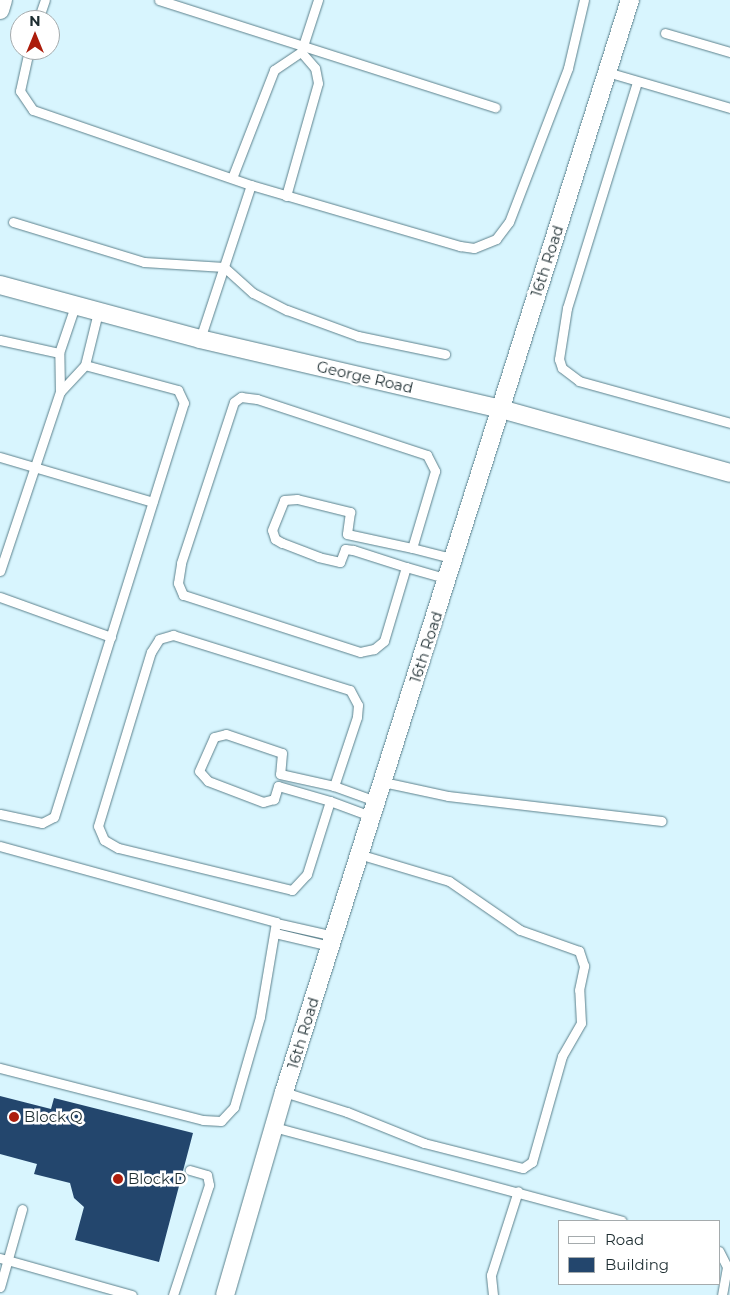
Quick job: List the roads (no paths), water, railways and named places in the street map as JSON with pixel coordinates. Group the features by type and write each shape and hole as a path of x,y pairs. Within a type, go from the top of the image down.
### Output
{"street":[{"name":"16th Road","path":"224,1295 284,1092 332,941 362,855 383,782 630,0"},
{"name":"George Road","path":"0,285 200,339 501,409 730,473"}],"lane":[{"path":"158,0 303,48 495,107"},
{"path":"232,178 274,70 303,48 318,0"},
{"path":"26,60 20,91 33,110 286,196 460,246 474,248 496,239 509,222 568,68 584,0"},
{"path":"666,34 730,52"},
{"path":"286,196 318,83 314,68 303,48"},
{"path":"607,72 730,108"},
{"path":"637,82 567,308 559,359 562,368 579,381 730,423"},
{"path":"200,339 251,185"},
{"path":"13,222 144,262 224,267 253,293 287,310 358,336 446,354"},
{"path":"0,569 60,392 59,353 75,306"},
{"path":"60,392 85,365 98,312"},
{"path":"0,340 59,353"},
{"path":"0,814 42,823 54,817 180,416 182,394 168,386 85,365"},
{"path":"406,567 384,641 364,651 183,594 178,582 181,564 234,402 241,398 257,399 427,454 435,471 412,548"},
{"path":"0,457 153,502"},
{"path":"289,498 350,512 345,549 342,561 330,559 282,543 275,538 272,530 280,506 289,498"},
{"path":"347,534 455,559"},
{"path":"345,549 448,579"},
{"path":"0,597 111,637"},
{"path":"330,801 307,874 292,890 118,848 104,840 98,826 151,652 165,636 173,635 339,686 354,694 357,717 334,786"},
{"path":"221,734 282,753 278,786 274,799 263,802 208,781 200,771 214,737 221,734"},
{"path":"280,774 334,786 376,809"},
{"path":"383,782 448,796 662,821"},
{"path":"278,786 330,801 376,809"},
{"path":"0,846 276,923 332,941"},
{"path":"284,1092 347,1112 424,1143 523,1168 532,1162 562,1056 581,1023 579,990 584,966 579,951 520,930 449,881 362,855"},
{"path":"0,1068 203,1120 221,1121 231,1113 240,1089 260,1017 276,923"},
{"path":"275,933 332,941"},
{"path":"274,1127 618,1220"},
{"path":"173,1295 209,1185 207,1175 190,1170"},
{"path":"493,1295 491,1275 518,1192"},
{"path":"0,1287 4,1259 22,1208"},
{"path":"720,1253 727,1266 722,1295"},
{"path":"4,1259 132,1295"}],"place":[{"name":"Block Q","path":"14,1117"},
{"name":"Block D","path":"118,1179"}]}
